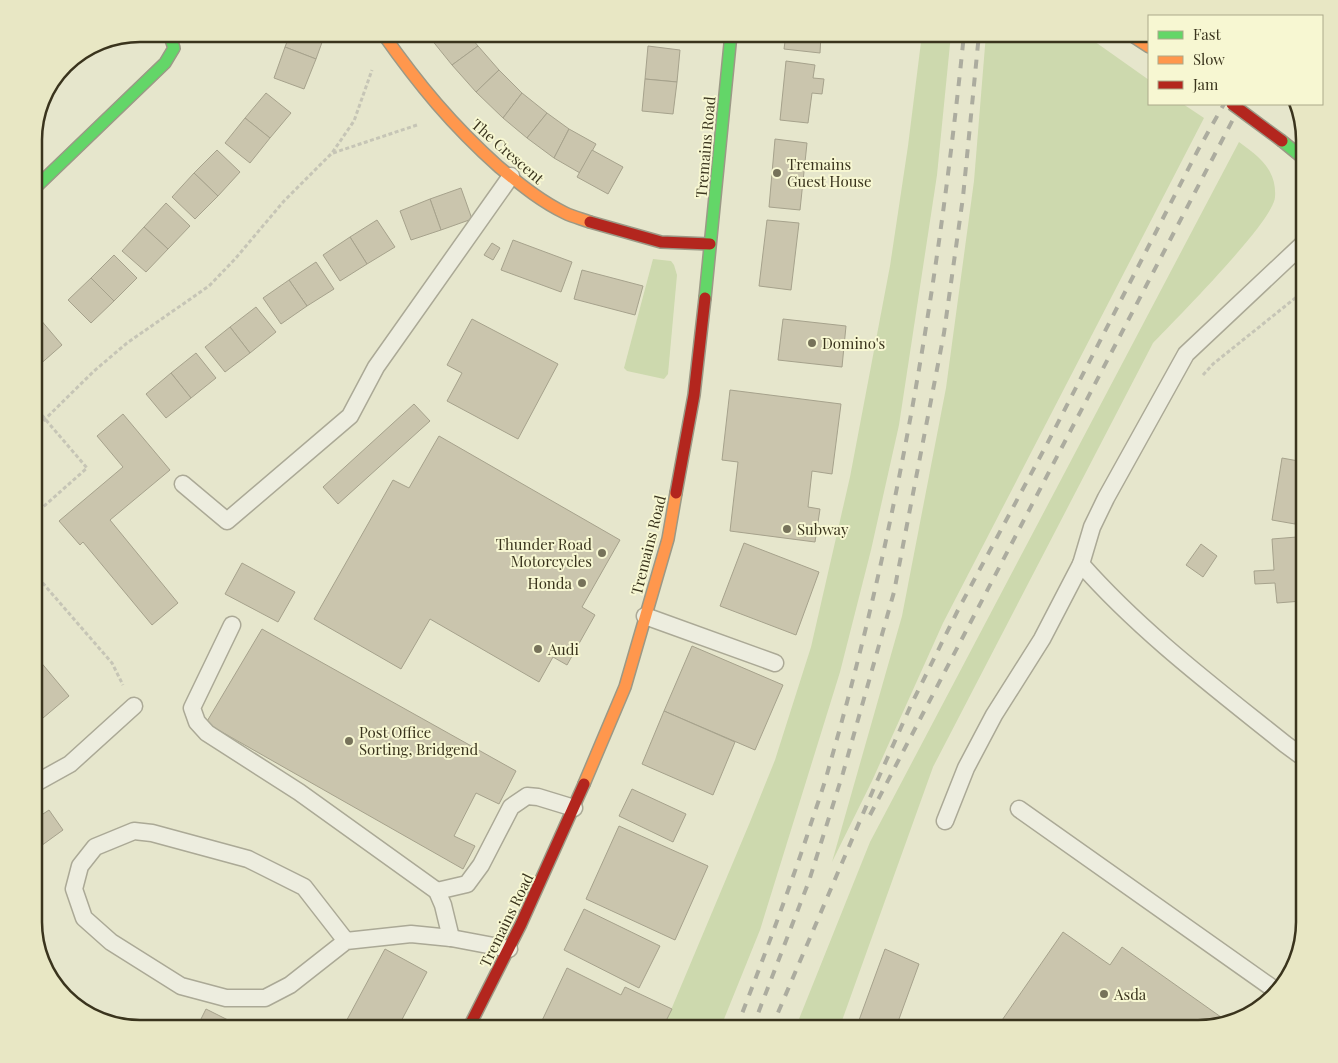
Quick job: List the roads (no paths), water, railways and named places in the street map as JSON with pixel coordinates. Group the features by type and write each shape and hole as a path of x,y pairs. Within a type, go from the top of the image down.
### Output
{"main road":[{"path":"43,180 165,63 174,48 172,42"},
{"name":"The Crescent","path":"389,42 414,78 445,115 478,148 526,190 566,214 661,242 710,244"},
{"name":"Tremains Road","path":"473,1020 509,950 574,808 625,687 668,539 694,395 730,42"},
{"path":"1233,105 1296,152"}],"lane":[{"path":"183,484 227,521 350,416 376,367 511,176"},
{"path":"946,821 966,768 994,715 1042,639 1081,564 1092,527 1106,498 1186,354 1296,251"},
{"path":"1081,564 1110,597 1163,646 1296,752"},
{"path":"646,616 775,663"},
{"path":"232,625 192,708 197,722 207,733 299,792 437,891 451,938"},
{"path":"43,779 70,764 134,706"},
{"path":"437,891 467,884 481,865 511,807 527,796 538,797 574,808"},
{"path":"1019,809 1271,987"},
{"path":"346,941 304,887 248,858 152,833 134,831 95,847 80,866 74,889 84,918 110,942 181,986 226,998 265,998 290,985 346,941 411,934 451,938 509,950"}],"railway":[{"path":"740,1020 764,957 824,784 854,677 876,586 913,403 928,311 942,219 963,42"},
{"path":"755,1020 809,881 843,773 894,592 944,333 963,197 978,42"},
{"path":"775,1020 911,705 958,610 1047,444 1198,150 1223,105"},
{"path":"870,815 1240,105"}],"place":[{"name":"Tremains Guest House","path":"777,173"},
{"name":"Domino's","path":"812,343"},
{"name":"Subway","path":"787,529"},
{"name":"Thunder Road Motorcycles","path":"602,553"},
{"name":"Honda","path":"582,583"},
{"name":"Audi","path":"538,649"},
{"name":"Post Office Sorting, Bridgend","path":"349,741"},
{"name":"Asda","path":"1104,994"}]}
